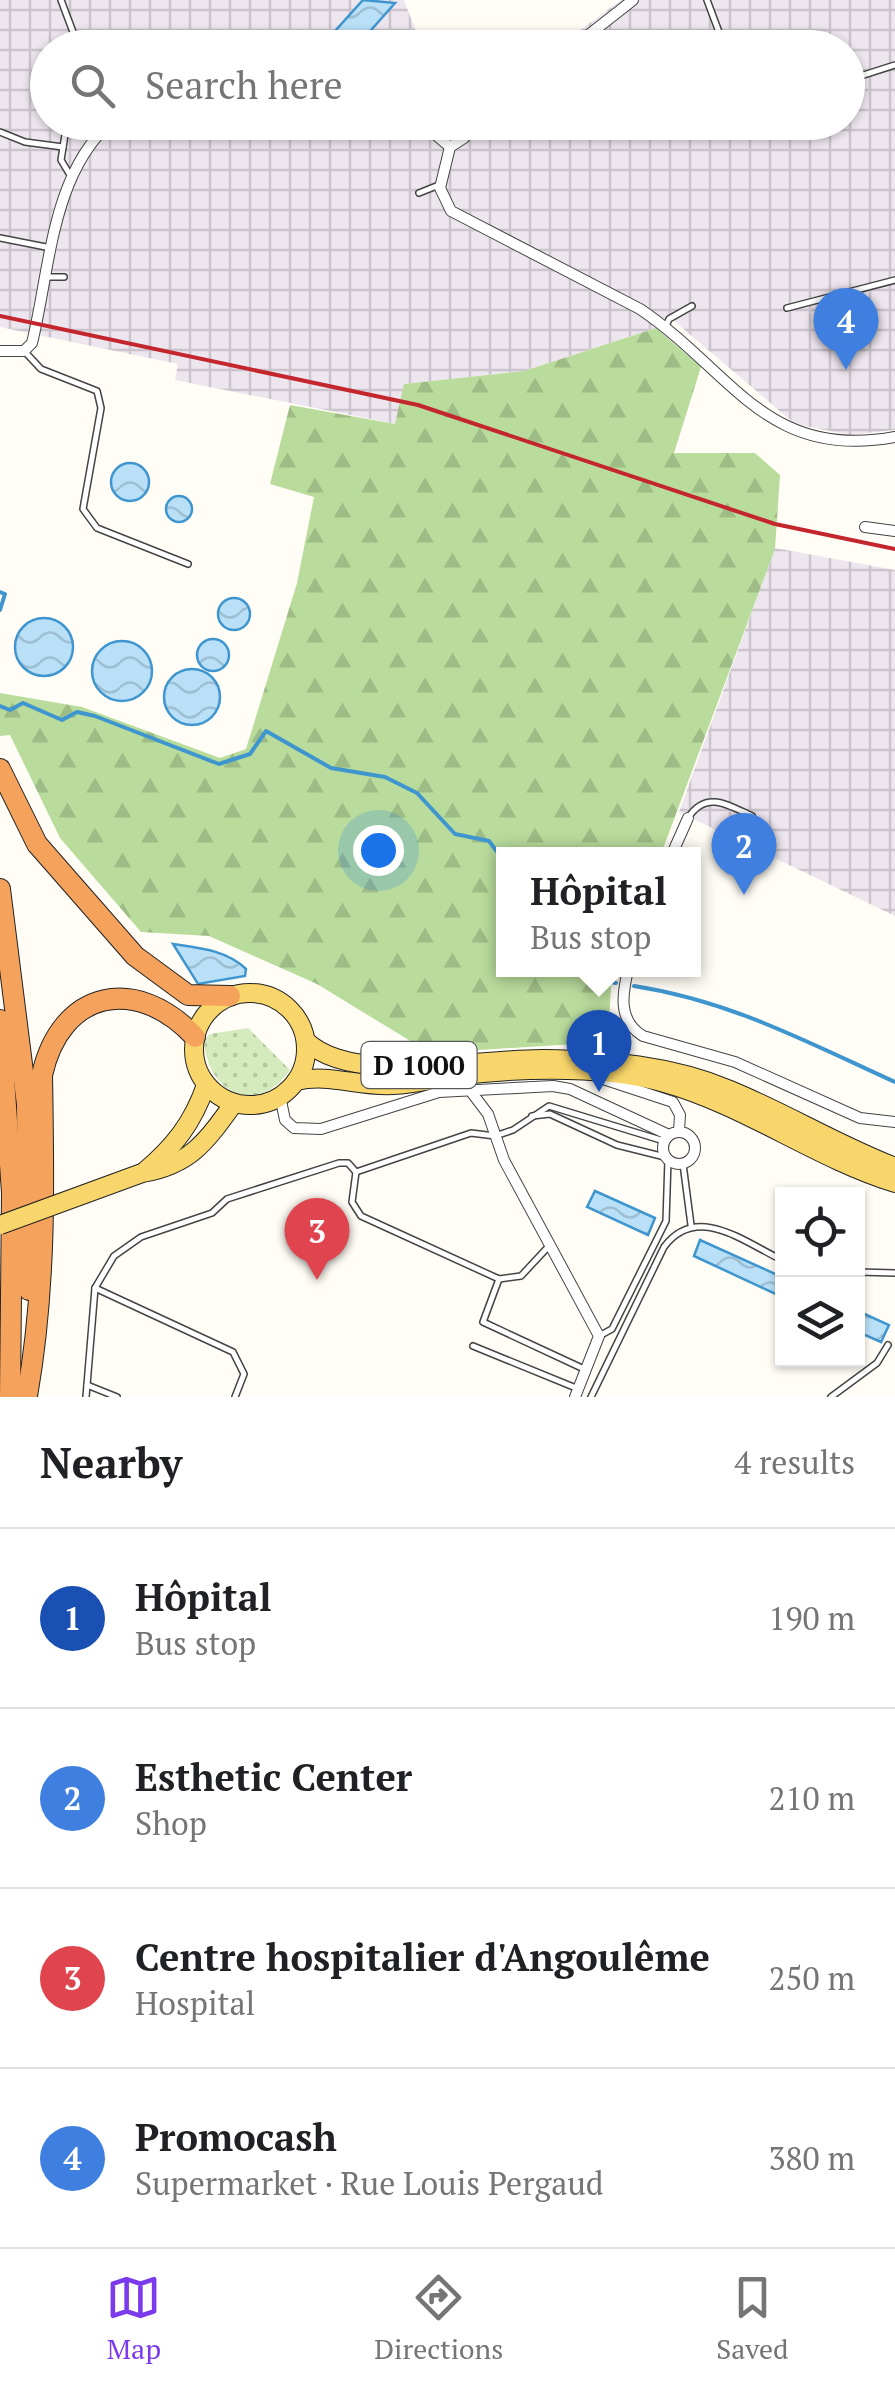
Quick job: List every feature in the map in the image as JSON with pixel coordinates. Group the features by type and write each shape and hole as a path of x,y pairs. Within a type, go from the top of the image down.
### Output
{"highway":[{"path":"0,769 37,844 134,956 188,995 230,996"},
{"path":"0,889 28,1104 27,1396"},
{"path":"27,1396 40,1325 44,1230 42,1074 48,1050 69,1018 84,1007 116,996 172,1016 194,1037"},
{"path":"0,1020 12,1193 10,1397"}],"main road":[{"path":"263,994 292,1011 306,1041 296,1082 280,1096 258,1104 234,1103 206,1084 195,1062 194,1037 202,1020 230,996 263,994"},
{"name":"D 1000","path":"306,1041 352,1062 402,1066 538,1059 602,1061 668,1070 729,1090 844,1148 895,1167"},
{"name":"D 1000","path":"296,1082 322,1075 346,1082 392,1086 494,1072 578,1072 662,1082 724,1103 895,1183"},
{"path":"142,1174 172,1148 196,1114 206,1084"},
{"path":"0,1225 142,1174 172,1168 185,1160 234,1103"}],"street":[{"path":"595,30 633,0"},
{"path":"0,352 24,351 32,343 72,178 94,140"},
{"path":"438,140 450,147"},
{"path":"461,140 450,147 440,185 451,211 666,326 729,386 790,430 844,442 895,437"},
{"path":"865,527 895,531"},
{"path":"675,847 688,818"},
{"path":"627,977 624,1012 634,1031 734,1062 860,1118 895,1122"},
{"path":"280,1096 284,1120 294,1128 321,1129 419,1096 468,1089 570,1089 670,1136 690,1136 695,1147 692,1158 682,1164 667,1159 670,1136 680,1115 672,1102 578,1072"},
{"path":"468,1089 488,1114 494,1136 599,1336 578,1394"}],"lane":[{"path":"62,0 73,30"},
{"path":"707,0 718,30"},
{"path":"865,75 895,65"},
{"path":"0,132 25,142 63,147"},
{"path":"64,140 61,160 72,178"},
{"path":"419,193 440,185"},
{"path":"0,238 53,248"},
{"path":"47,277 64,277"},
{"path":"787,308 895,280"},
{"path":"666,326 669,319 692,306"},
{"path":"24,351 41,369 98,391 101,408 82,492 83,509 97,528 188,564"},
{"path":"688,818 698,805 713,800 752,816"},
{"path":"356,1172 476,1132 494,1136 513,1130 529,1117 556,1106 622,1132 670,1136"},
{"path":"529,1117 550,1114 616,1146 667,1159 666,1222 612,1329 599,1336"},
{"path":"86,1397 96,1288 114,1256 141,1237 212,1213 227,1199 339,1163 348,1164 356,1172"},
{"path":"682,1164 691,1225"},
{"path":"356,1172 352,1202 361,1216 499,1278 521,1276 551,1244"},
{"path":"591,1397 664,1247 676,1232 691,1225 714,1227 775,1257"},
{"path":"865,1272 895,1273"},
{"path":"499,1278 482,1322 586,1370"},
{"path":"96,1288 233,1352 244,1374 235,1397"},
{"path":"599,1336 618,1343"},
{"path":"474,1346 578,1394"},
{"path":"831,1397 877,1363 888,1346"},
{"path":"87,1384 117,1397"}],"shaded area":[{"path":"0,0 404,0 415,30 30,30 30,140 865,140 865,30 580,30 621,0 895,0 895,430 850,435 795,424 667,315 656,328 524,371 405,384 396,424 175,380 178,364 0,327"},
{"path":"775,548 895,570 895,916 679,812"}],"green space":[{"path":"656,328 701,367 674,453 755,453 780,475 775,549 664,847 496,847 496,977 612,977 608,1042 430,1053 317,984 209,936 141,932 60,838 10,735 0,736 0,693 82,707 220,758 246,749 297,583 314,497 270,484 290,405 395,424 404,384 524,371"},
{"path":"248,1028 290,1070 277,1085 249,1096 235,1093 214,1074 204,1040 210,1034"}],"water":[{"path":"363,0 395,3 371,30 336,30"},
{"path":"130,463 144,468 149,482 144,496 130,501 116,496 111,482 116,468"},
{"path":"179,496 188,500 192,509 188,518 179,522 170,518 166,509 170,500"},
{"path":"234,598 245,603 250,614 245,625 234,630 223,625 218,614 223,603"},
{"path":"44,618 64,627 73,647 64,667 44,676 24,667 15,647 24,627"},
{"path":"213,639 224,644 229,655 224,666 213,671 202,666 197,655 202,644"},
{"path":"122,641 144,649 152,671 144,693 122,701 100,693 92,671 100,649"},
{"path":"192,669 212,677 220,697 212,717 192,725 172,717 164,697 172,677"},
{"path":"173,944 230,958 246,969 245,976 198,984"},
{"path":"595,1191 655,1218 648,1235 587,1207"},
{"path":"700,1240 775,1274 775,1294 694,1256"},
{"path":"865,1314 889,1325 881,1342 865,1335"}],"waterway":[{"path":"0,592 5,594 0,610"},
{"path":"0,706 10,710 23,703 62,720 77,712 95,716 219,764 250,754 266,731 331,768 385,777 417,793 455,834 489,841 496,850"},
{"path":"591,977 616,983"},
{"path":"634,986 736,1012 895,1082"}],"railway":[{"path":"0,316 418,405 775,524 895,549"}],"place":[{"name":"Promocash","path":"846,370"},
{"name":"Esthetic Center","path":"744,895"},
{"name":"Hôpital","path":"599,1092"},
{"name":"Centre hospitalier d'Angoulême","path":"317,1280"}]}
